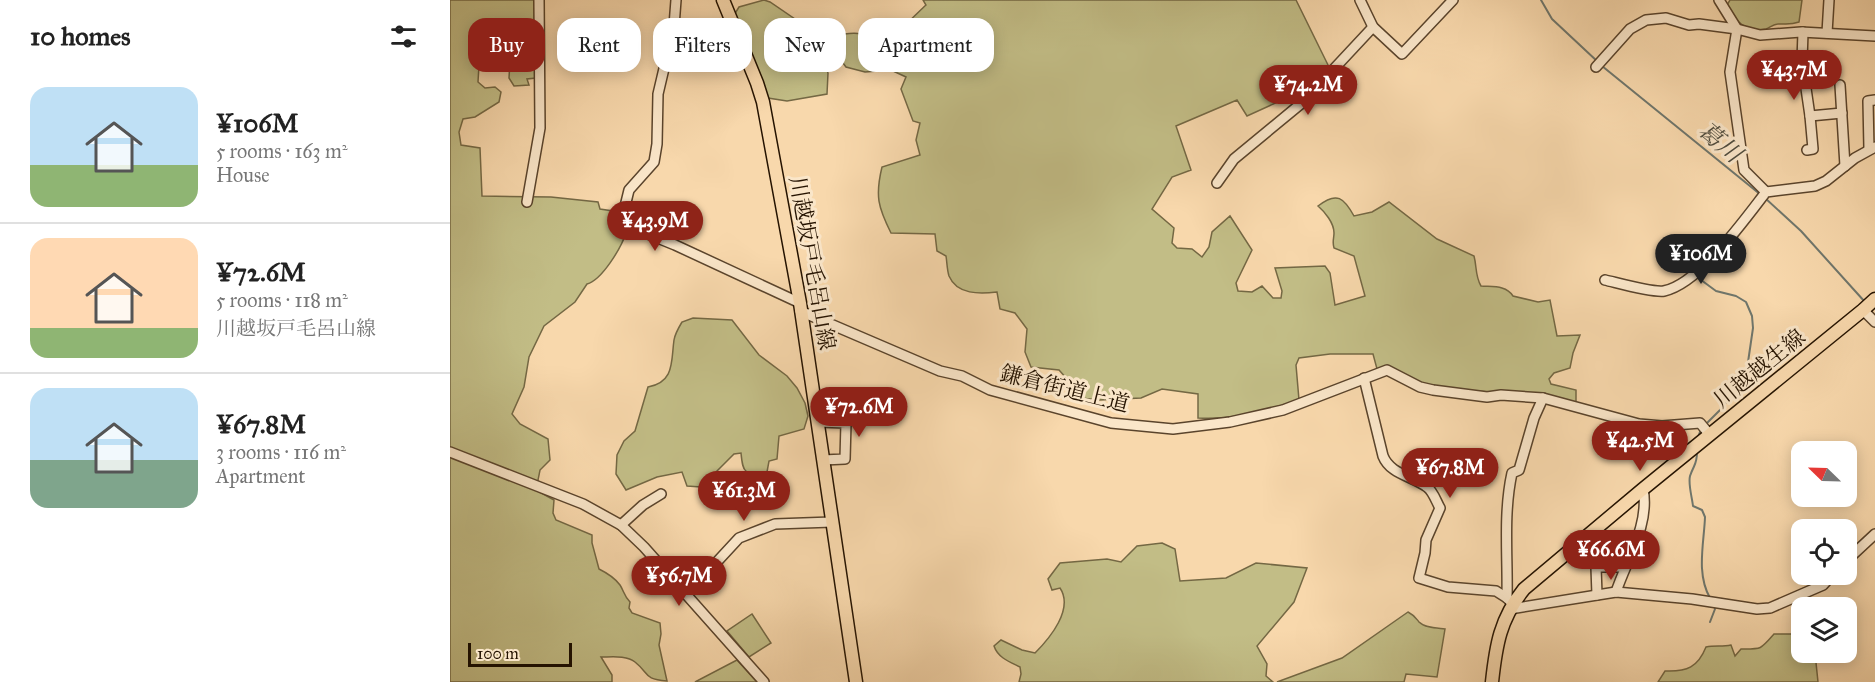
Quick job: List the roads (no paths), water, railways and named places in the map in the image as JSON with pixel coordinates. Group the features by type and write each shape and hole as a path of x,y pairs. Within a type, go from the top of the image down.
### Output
{"main road":[{"name":"川越坂戸毛呂山線","path":"723,0 757,83 762,102 800,307 856,682"},
{"name":"川越越生線","path":"1492,682 1498,636 1510,603 1540,574 1868,305"}],"street":[{"path":"527,202 540,128 539,0"},
{"name":"鎌倉街道上道","path":"676,0 672,36 658,94 657,144 654,162 629,190 620,227 643,232 675,245 800,307 940,370 962,376 990,390 1111,423 1173,429 1230,422 1282,410 1387,370 1420,387 1433,390 1487,397 1501,395 1543,398 1639,424 1662,426 1700,423 1710,435"},
{"path":"1360,0 1373,27 1402,54 1453,0"},
{"path":"1719,0 1737,29 1730,72 1744,170 1766,192"},
{"path":"1827,33 1829,0"},
{"path":"1596,67 1630,29 1646,20 1666,18 1689,25 1699,24 1737,29 1760,35 1803,32 1875,36"},
{"path":"1217,183 1234,159 1303,102 1373,27"},
{"path":"1803,32 1802,61 1814,149 1807,150"},
{"path":"1840,85 1845,166"},
{"path":"1605,280 1664,291 1684,282 1722,247 1766,192 1815,186 1826,181 1872,148 1868,100 1875,100"},
{"path":"1810,116 1842,113"},
{"path":"1868,305 1875,322"},
{"path":"1364,378 1386,463 1429,488 1440,508 1426,540 1419,578 1448,587 1496,591 1510,603 1616,592 1692,599 1757,609 1770,608 1823,585"},
{"path":"1510,603 1507,507 1509,486 1512,473 1519,471 1534,418 1543,398"},
{"path":"818,422 846,423 845,459 823,460"},
{"path":"450,452 583,504 621,525 644,547 764,682"},
{"path":"1616,592 1644,516 1646,502 1643,489"},
{"path":"621,525 643,505 661,494"},
{"path":"682,591 714,565 739,538 775,524 832,522"},
{"path":"1857,551 1875,534"},
{"path":"1597,595 1596,567 1625,567"}],"waterway":[{"name":"葛川","path":"1541,0 1552,19 1598,62"},
{"name":"葛川","path":"1602,66 1761,195"},
{"name":"葛川","path":"1765,198 1801,231 1865,302"},
{"path":"1722,254 1730,245"},
{"path":"1697,277 1716,291 1736,296 1746,302 1752,316 1753,328 1747,369 1723,407 1705,425"},
{"path":"1697,440 1701,429"},
{"path":"1697,452 1696,462 1690,476 1690,487 1693,506 1702,510 1705,517 1702,569 1710,598"},
{"path":"1710,622 1715,609 1714,605"}]}
